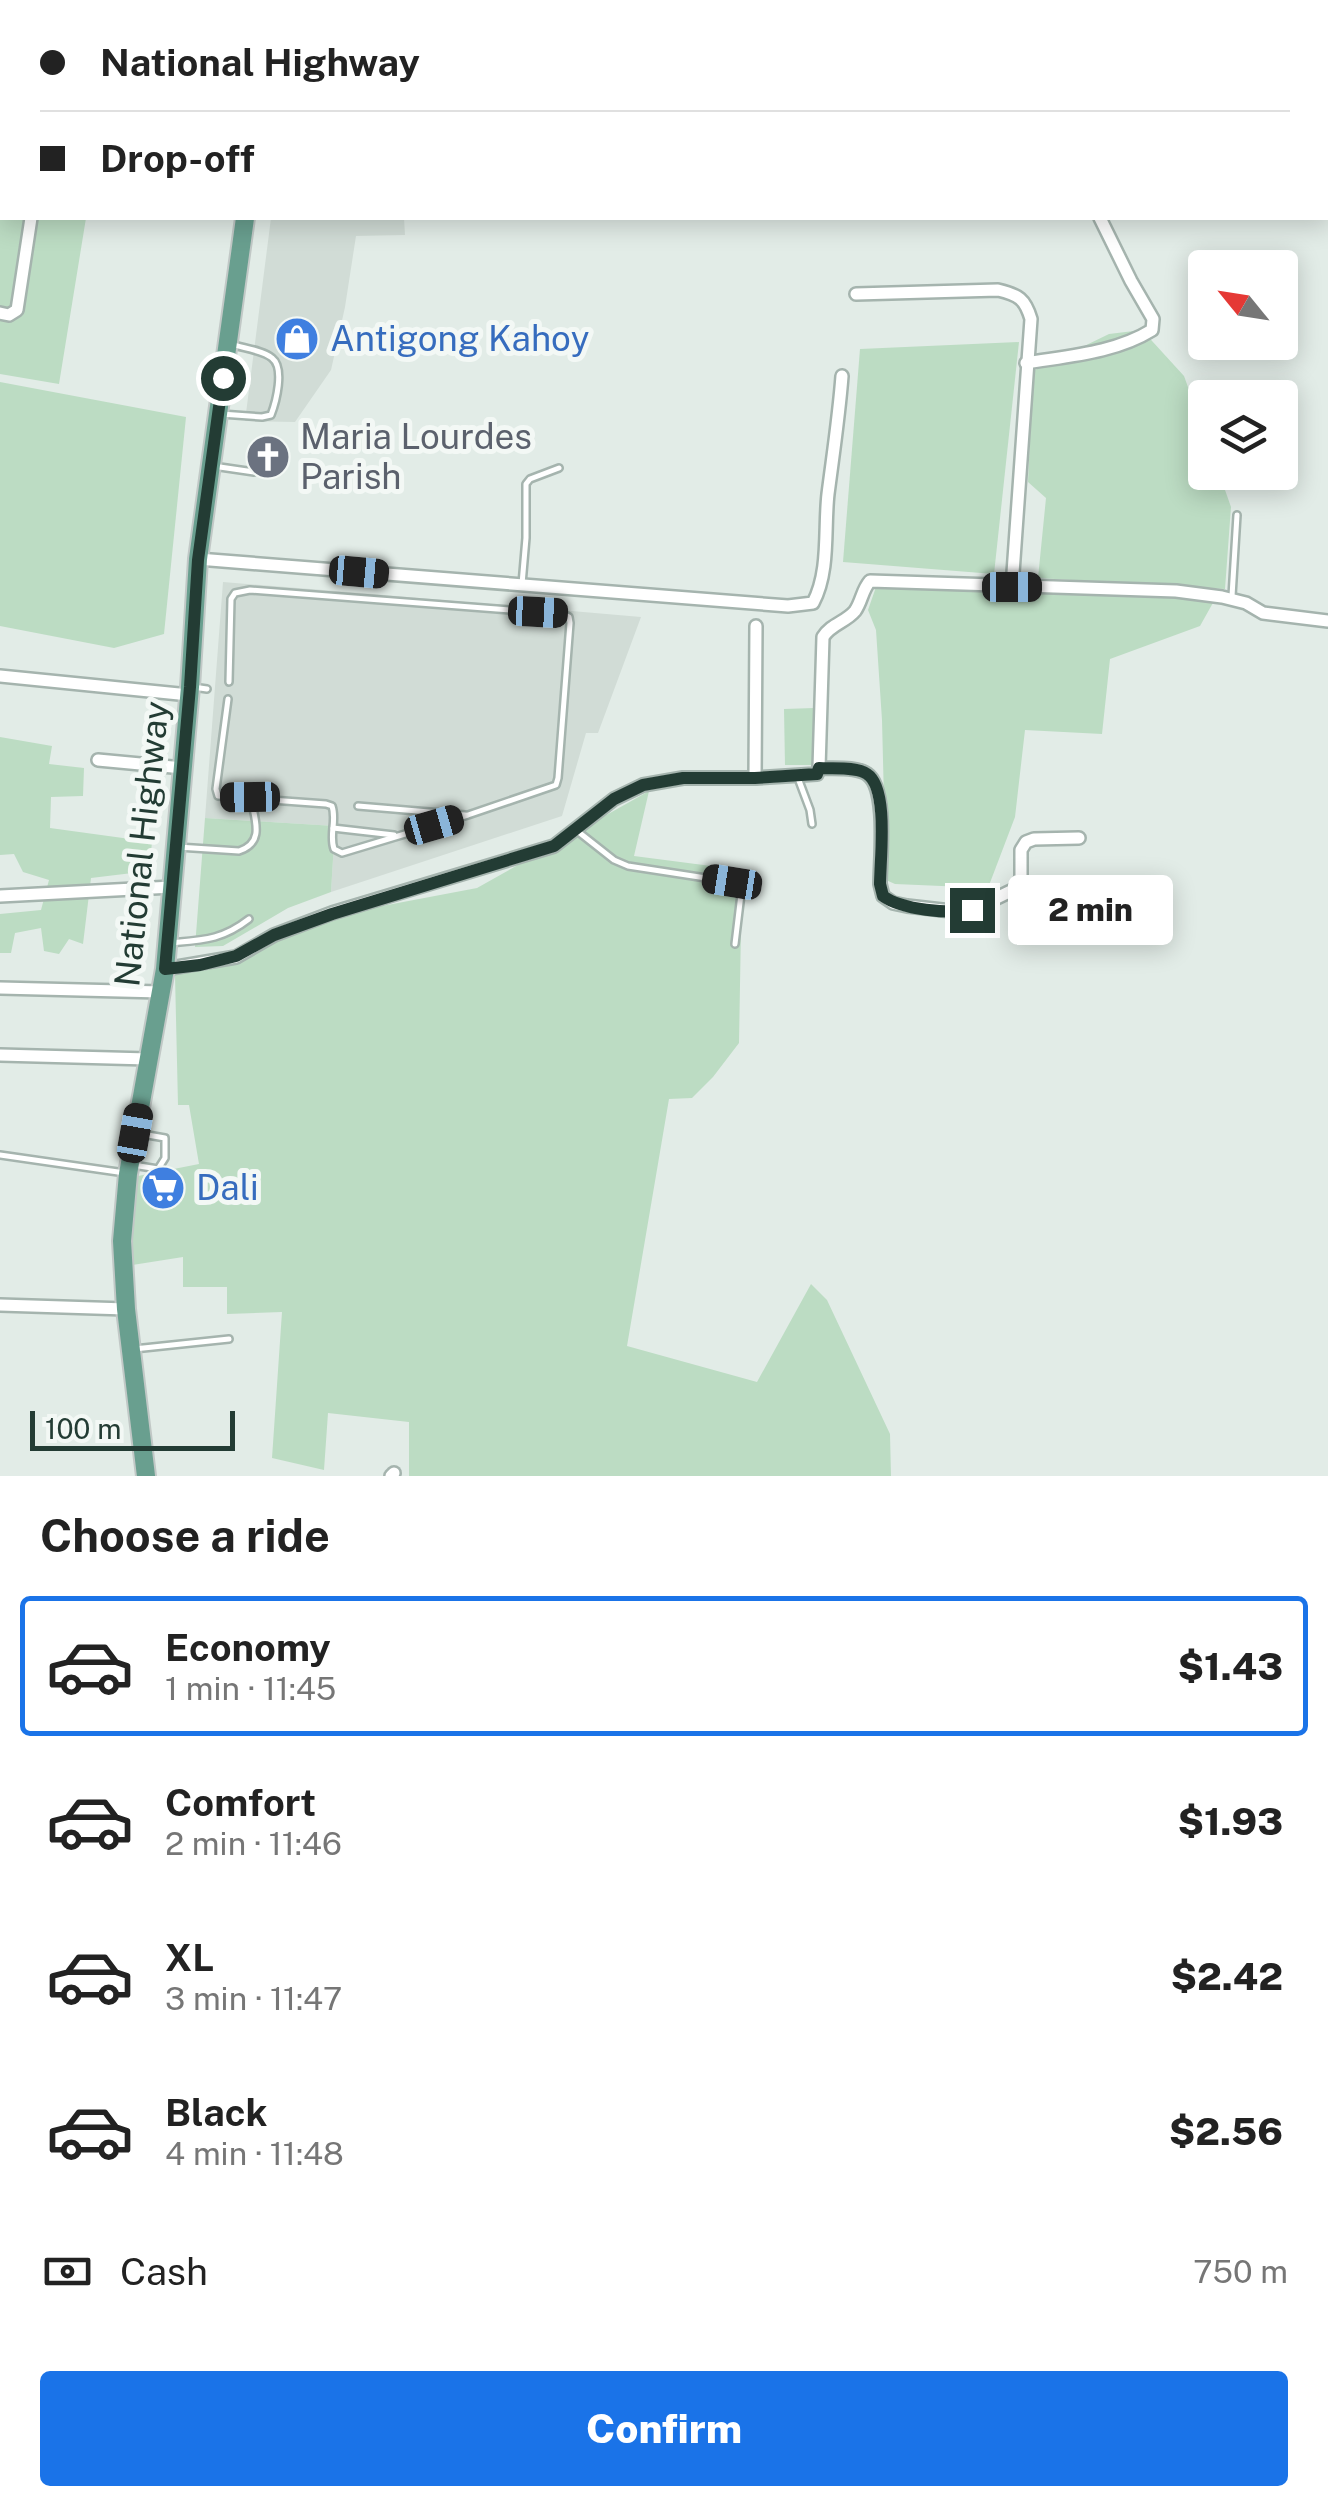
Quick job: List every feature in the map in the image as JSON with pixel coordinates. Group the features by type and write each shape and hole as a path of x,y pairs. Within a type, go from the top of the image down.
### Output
{"main road":[{"name":"National Highway","path":"146,1476 122,1241 129,1169 165,969 183,768 195,690 198,560 244,220"}],"street":[{"path":"0,313 9,315 17,310 31,220"},
{"path":"1026,363 1104,349 1152,330 1153,319 1101,220"},
{"path":"856,294 998,290 1015,294 1027,305 1031,319 1012,587"},
{"path":"198,560 788,606 813,603 823,566 842,376"},
{"path":"165,969 236,956 274,935 332,914 554,846 614,799 643,785 683,778 817,774 823,637 854,613 866,584 876,580 1160,590 1232,599 1246,602 1263,613 1328,622"},
{"path":"755,778 756,626"},
{"path":"0,676 195,690"},
{"path":"98,760 183,768"},
{"path":"819,768 860,770 874,782 881,807 880,884 883,896 893,903 960,912 972,910 1013,889 1022,878 1020,850 1026,842 1034,838 1078,838"},
{"path":"0,896 172,887"},
{"path":"0,988 162,992"},
{"path":"0,1056 148,1058"},
{"path":"0,1305 126,1309"}],"lane":[{"path":"218,414 262,418 271,415 278,399 278,374 271,357 227,343"},
{"path":"210,465 254,472"},
{"path":"522,584 526,484 559,468"},
{"path":"1232,599 1237,515"},
{"path":"228,698 218,796 332,806 332,843 342,853 556,785 569,617 250,590 234,593 229,682"},
{"path":"796,775 806,794 812,824"},
{"path":"175,847 239,851 248,848 256,832 256,814 250,797"},
{"path":"358,806 468,815"},
{"path":"333,828 398,835"},
{"path":"576,830 614,860 628,866 742,886 735,944"},
{"path":"1013,889 1062,922"},
{"path":"1013,889 1020,913 1019,940"},
{"path":"167,943 212,939 234,931 248,918"},
{"path":"0,1154 158,1170 166,1138 135,1133"},
{"path":"131,1349 229,1339"}],"shaded area":[{"name":"Antigong Kahoy","path":"271,220 404,220 405,235 356,236 331,370 295,422 245,421"},
{"path":"223,582 641,617 598,733 586,733 562,816 331,892 335,826 205,818"}],"green space":[{"path":"0,220 86,220 59,384 0,374"},
{"path":"1142,330 1184,376 1188,387 1188,490 1225,490 1231,507 1225,589 1038,578 1046,498 1028,482 1033,371 1109,334"},
{"path":"1019,342 994,574 843,562 860,349"},
{"path":"0,382 186,417 164,634 114,648 0,626"},
{"path":"876,587 1214,601 1200,626 1110,659 1102,734 1025,730 1015,817 988,888 895,884 886,880 876,630 868,610"},
{"path":"814,708 814,765 785,765 784,709"},
{"path":"0,737 52,746 49,764 84,768 83,796 51,797 50,828 152,842 149,871 91,878 83,944 69,939 59,954 44,951 41,928 15,933 11,953 0,953 0,914 41,910 49,880 23,872 14,854 0,855"},
{"path":"649,791 634,856 742,870 739,1043 692,1098 669,1099 627,1346 757,1382 811,1284 827,1300 890,1434 891,1476 409,1476 409,1422 328,1413 324,1470 272,1458 282,1312 227,1314 227,1287 183,1287 183,1257 126,1266 133,1177 199,1164 189,1105 178,1105 175,975 324,917 477,888"},
{"path":"205,818 335,826 331,892 288,908 223,946 195,947"}],"place":[{"name":"Antigong Kahoy","path":"297,339"},
{"name":"Maria Lourdes Parish","path":"268,457"},
{"name":"Dali","path":"163,1188"}],"route":[{"path":"223,378 198,560 165,969 236,956 274,935 332,914 554,846 614,799 643,785 683,778 817,774 819,768 860,770 874,782 881,807 883,896 907,906 972,910"}]}
